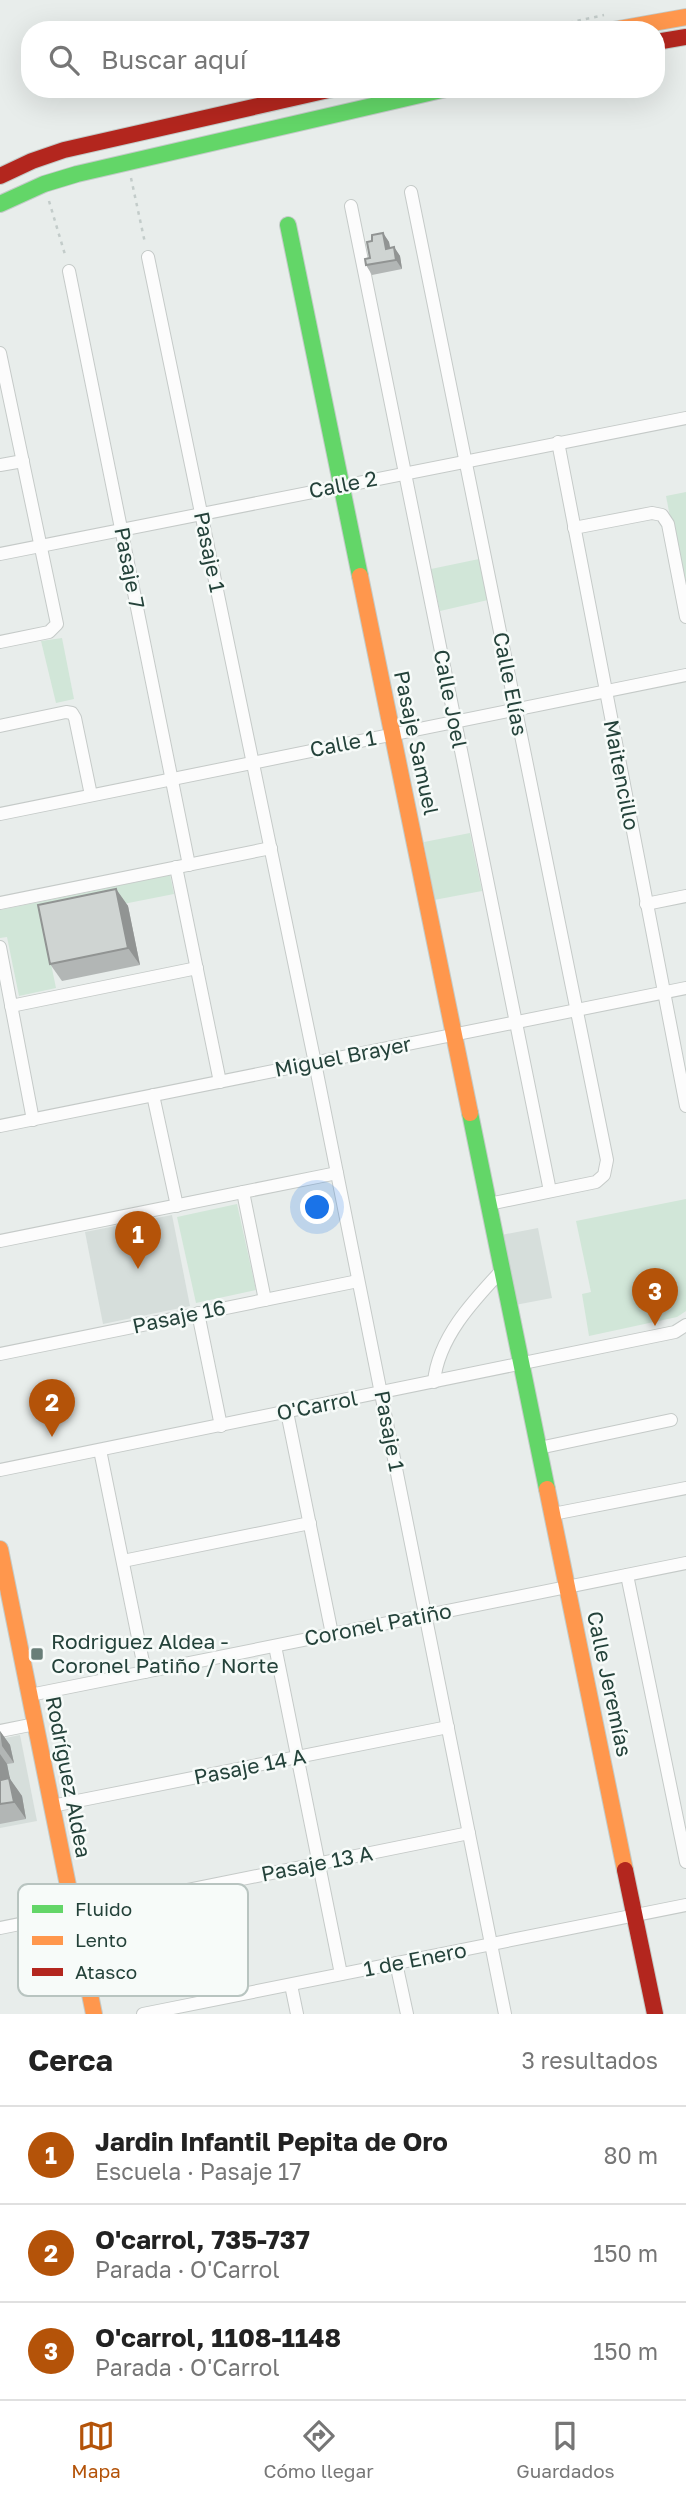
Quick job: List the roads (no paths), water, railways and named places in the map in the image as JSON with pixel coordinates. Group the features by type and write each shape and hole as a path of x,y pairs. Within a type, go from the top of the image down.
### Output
{"street":[{"path":"665,21 686,18"},
{"path":"665,40 686,37"},
{"path":"0,176 64,150 293,98"},
{"path":"0,204 44,184 77,174 407,98"},
{"name":"Calle Elías","path":"411,192 607,1160 604,1175 596,1182 550,1191"},
{"name":"Calle Joel","path":"351,206 550,1191"},
{"name":"Pasaje Samuel","path":"288,225 522,1363"},
{"name":"Pasaje 1","path":"148,257 315,1063 505,2014"},
{"name":"Pasaje 7","path":"69,271 172,779 197,968 220,1082"},
{"path":"0,353 3,382 23,461 56,621 55,628 49,632 0,642"},
{"name":"Calle 2","path":"0,554 686,418"},
{"name":"Maitencillo","path":"558,442 686,1107"},
{"path":"0,466 23,461"},
{"path":"574,528 652,513 662,515 668,524 686,617"},
{"name":"Calle 1","path":"0,814 686,675"},
{"path":"0,726 72,713 91,795"},
{"path":"0,903 271,848"},
{"path":"646,904 686,896"},
{"path":"0,947 33,1119"},
{"path":"11,1006 197,968"},
{"name":"Miguel Brayer","path":"0,1126 686,988"},
{"path":"153,1095 177,1206"},
{"path":"0,1241 337,1173"},
{"path":"489,1203 550,1191"},
{"path":"243,1192 265,1300"},
{"path":"434,1382 435,1369 443,1345 502,1270"},
{"name":"Pasaje 16","path":"0,1354 358,1281"},
{"path":"198,1313 221,1426"},
{"name":"O'Carrol","path":"0,1470 682,1330"},
{"name":"Calle Jeremías","path":"522,1363 655,2014"},
{"path":"287,1412 332,1634"},
{"path":"539,1448 671,1420"},
{"path":"100,1450 145,1672"},
{"path":"553,1514 686,1488"},
{"path":"123,1561 310,1523"},
{"name":"Rodríguez Aldea","path":"0,1549 6,1613 30,1695 68,1884"},
{"name":"Coronel Patiño","path":"30,1695 686,1563"},
{"path":"627,1575 686,1862"},
{"path":"275,1646 341,1974"},
{"path":"0,1731 35,1724"},
{"name":"Pasaje 14 A","path":"52,1806 448,1727"},
{"name":"Pasaje 13 A","path":"219,1884 469,1833"},
{"name":"1 de Enero","path":"248,1993 686,1905"},
{"name":"Pasaje 13 A","path":"0,1928 18,1924"},
{"path":"396,1963 407,2014"},
{"path":"291,1984 297,2014"},
{"name":"Rodríguez Aldea","path":"90,1996 94,2014"},
{"name":"1 de Enero","path":"143,2014 232,1996"}],"place":[{"name":"Jardin Infantil Pepita de Oro","path":"138,1269"},
{"name":"O'carrol, 1108-1148","path":"655,1326"},
{"name":"O'carrol, 735-737","path":"52,1437"},
{"name":"Rodriguez Aldea - Coronel Patiño / Norte","path":"37,1654"}]}
